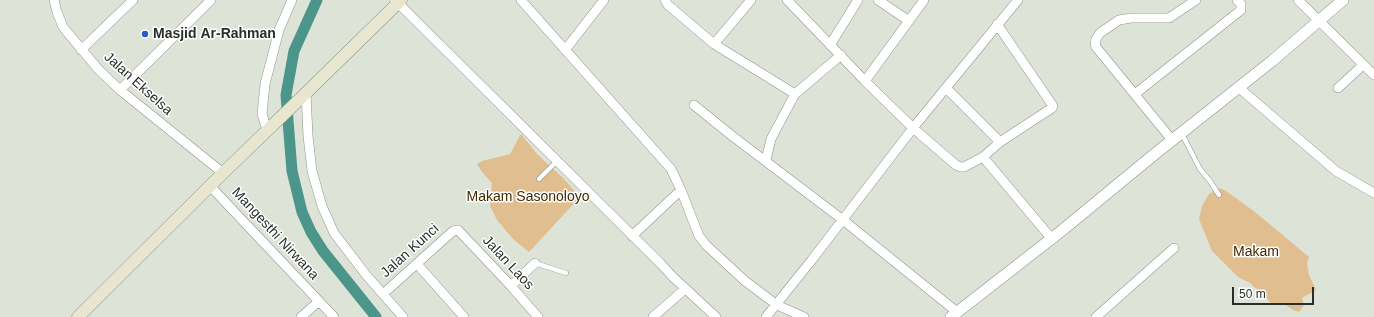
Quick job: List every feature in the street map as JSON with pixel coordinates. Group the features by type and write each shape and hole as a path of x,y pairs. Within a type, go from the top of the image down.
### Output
{"main road":[{"path":"78,317 398,1"}],"street":[{"path":"81,50 133,0"},
{"path":"120,90 211,0"},
{"path":"268,129 262,114 265,84 279,30 292,0"},
{"path":"521,0 662,158 674,174 682,190 699,236 706,245 745,281 777,305 804,317"},
{"path":"565,50 604,0"},
{"path":"665,0 668,5 714,44 795,94"},
{"path":"714,44 751,0"},
{"path":"787,0 865,81 913,128 958,166 964,167 983,157 1000,142 1053,106 997,24"},
{"path":"830,45 858,0"},
{"path":"878,0 909,21"},
{"path":"865,81 924,0"},
{"path":"766,317 777,305 913,128 1018,0"},
{"path":"1172,140 1096,47 1095,42 1097,36 1110,25 1119,20 1131,18 1169,18 1196,0"},
{"path":"1135,94 1241,10 1241,4 1237,0"},
{"path":"1298,0 1374,75"},
{"path":"694,105 843,220 954,315 1132,173 1343,0"},
{"name":"Jalan Ekselsa","path":"54,1 63,27 98,69 120,90 223,173"},
{"path":"398,1 685,289 716,317"},
{"path":"766,160 772,138 795,94 841,55"},
{"path":"1338,88 1363,65"},
{"path":"1238,87 1336,171 1374,193"},
{"path":"946,88 1000,142"},
{"path":"303,96 312,171 322,206 334,233 367,276 403,317"},
{"path":"983,157 1051,238"},
{"name":"Mangesthi Nirwana","path":"210,186 334,317"},
{"path":"632,236 682,190"},
{"name":"Jalan Kunci","path":"383,294 455,230"},
{"name":"Jalan Laos","path":"455,230 460,231 538,317"},
{"path":"1096,317 1174,248"},
{"path":"511,286 535,263"},
{"path":"417,264 464,317"},
{"path":"653,317 685,289"},
{"name":"Mangesthi Nirwana","path":"301,317 319,301"}],"lane":[{"path":"1182,132 1200,169 1219,195"},
{"path":"539,179 557,161"},
{"path":"535,263 566,273"}],"green space":[{"name":"Makam Sasonoloyo","path":"521,134 537,154 564,179 580,197 529,252 513,239 497,220 490,206 492,183 477,164 482,161 510,154"},
{"name":"Makam","path":"1219,188 1226,191 1255,212 1309,257 1307,264 1309,275 1316,290 1302,298 1304,305 1299,312 1283,303 1271,303 1250,283 1238,277 1212,251 1199,219 1202,206 1209,194"}],"waterway":[{"path":"317,0 294,51 286,95 292,171 302,212 311,232 323,251 376,317"}],"place":[{"name":"Masjid Ar-Rahman","path":"145,34"}]}
